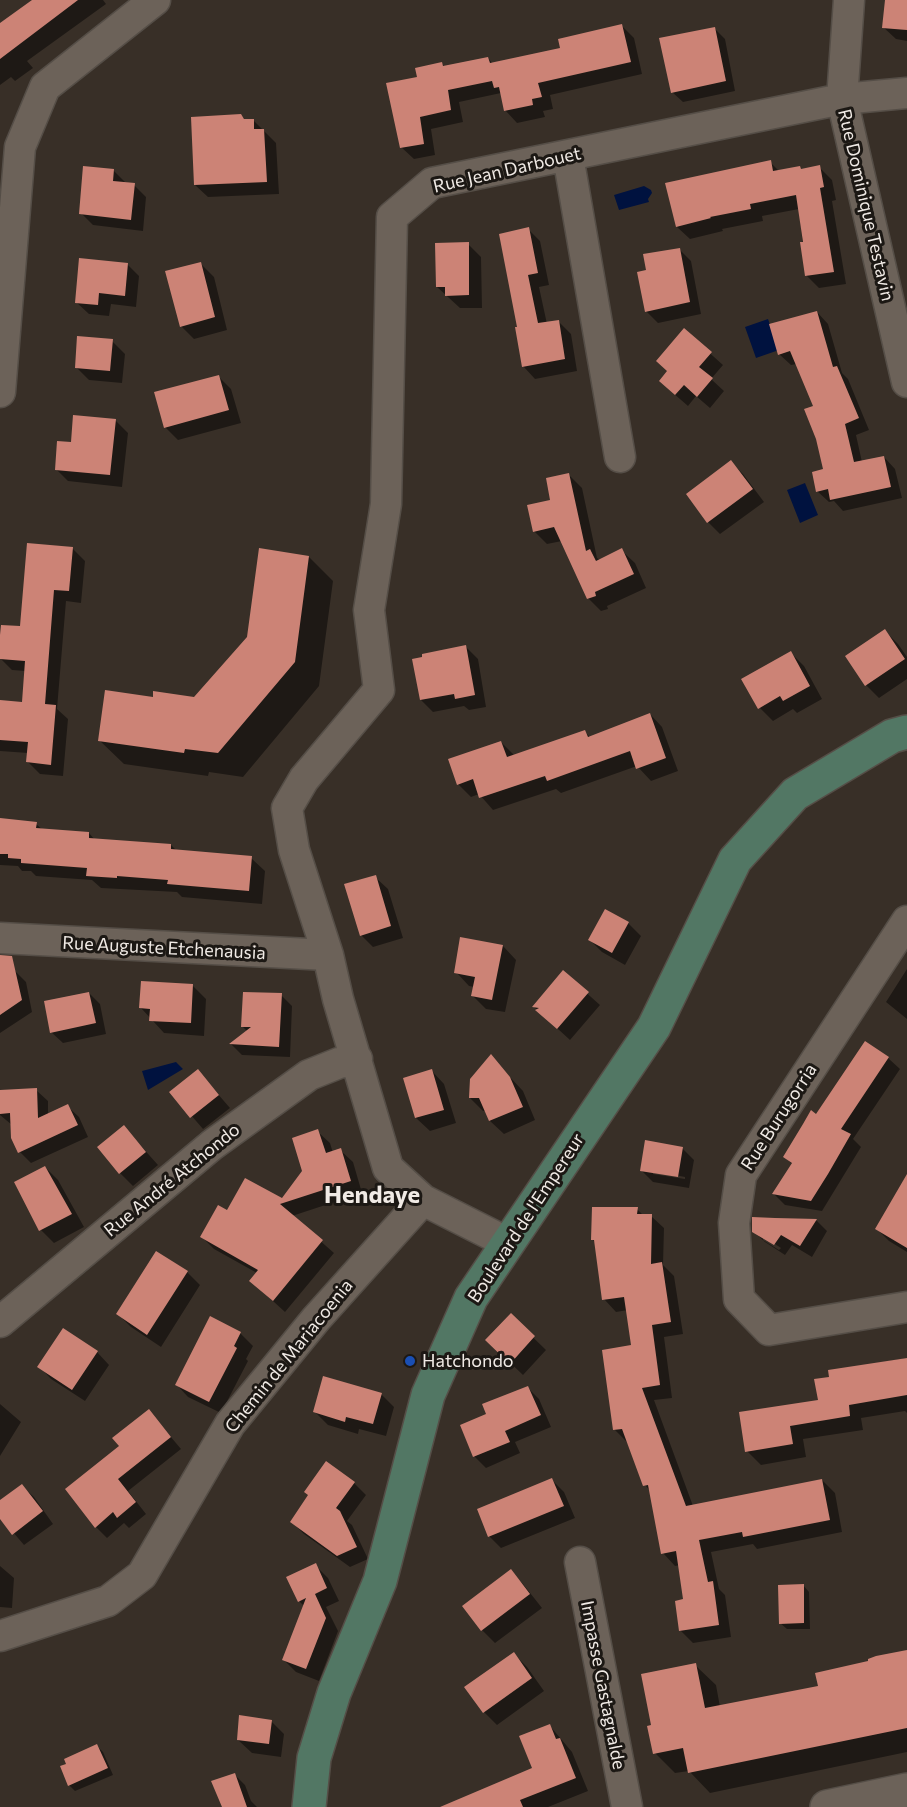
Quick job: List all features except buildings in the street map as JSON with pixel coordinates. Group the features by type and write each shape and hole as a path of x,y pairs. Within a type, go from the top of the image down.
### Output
{"main road":[{"name":"Boulevard de l'Empereur","path":"309,1807 314,1758 334,1693 380,1581 428,1395 471,1298 654,1027 735,860 795,794 892,736 907,732"}],"street":[{"path":"0,392 10,146 45,87 155,0"},
{"name":"Rue Dominique Testavin","path":"849,0 842,99 907,382"},
{"name":"Rue Jean Darbouet","path":"508,1243 423,1200 388,1168 338,999 328,955 294,850 287,808 304,779 379,690 369,610 386,504 392,217 432,183 842,99 907,93"},
{"path":"568,156 620,457"},
{"name":"Rue Burugorria","path":"907,921 741,1175 734,1223 739,1299 769,1330 907,1307"},
{"name":"Rue Auguste Etchenausia","path":"0,938 328,955"},
{"name":"Rue André Atchondo","path":"0,1322 212,1144 309,1075 339,1062 357,1059"},
{"name":"Chemin de Mariacoenia","path":"0,1636 108,1601 142,1575 230,1424 316,1319 423,1200"},
{"name":"Impasse Gastagnalde","path":"580,1562 627,1807"},
{"path":"827,1807 907,1790"}],"water":[{"path":"644,186 652,193 648,199 649,202 619,210 614,195"},
{"path":"768,319 779,350 756,358 745,327"},
{"path":"805,483 818,515 800,523 787,490"},
{"path":"176,1062 183,1069 148,1090 142,1071"}],"place":[{"name":"Hatchondo","path":"410,1361"}],"district":[{"name":"Hendaye","path":"372,1195"}]}
